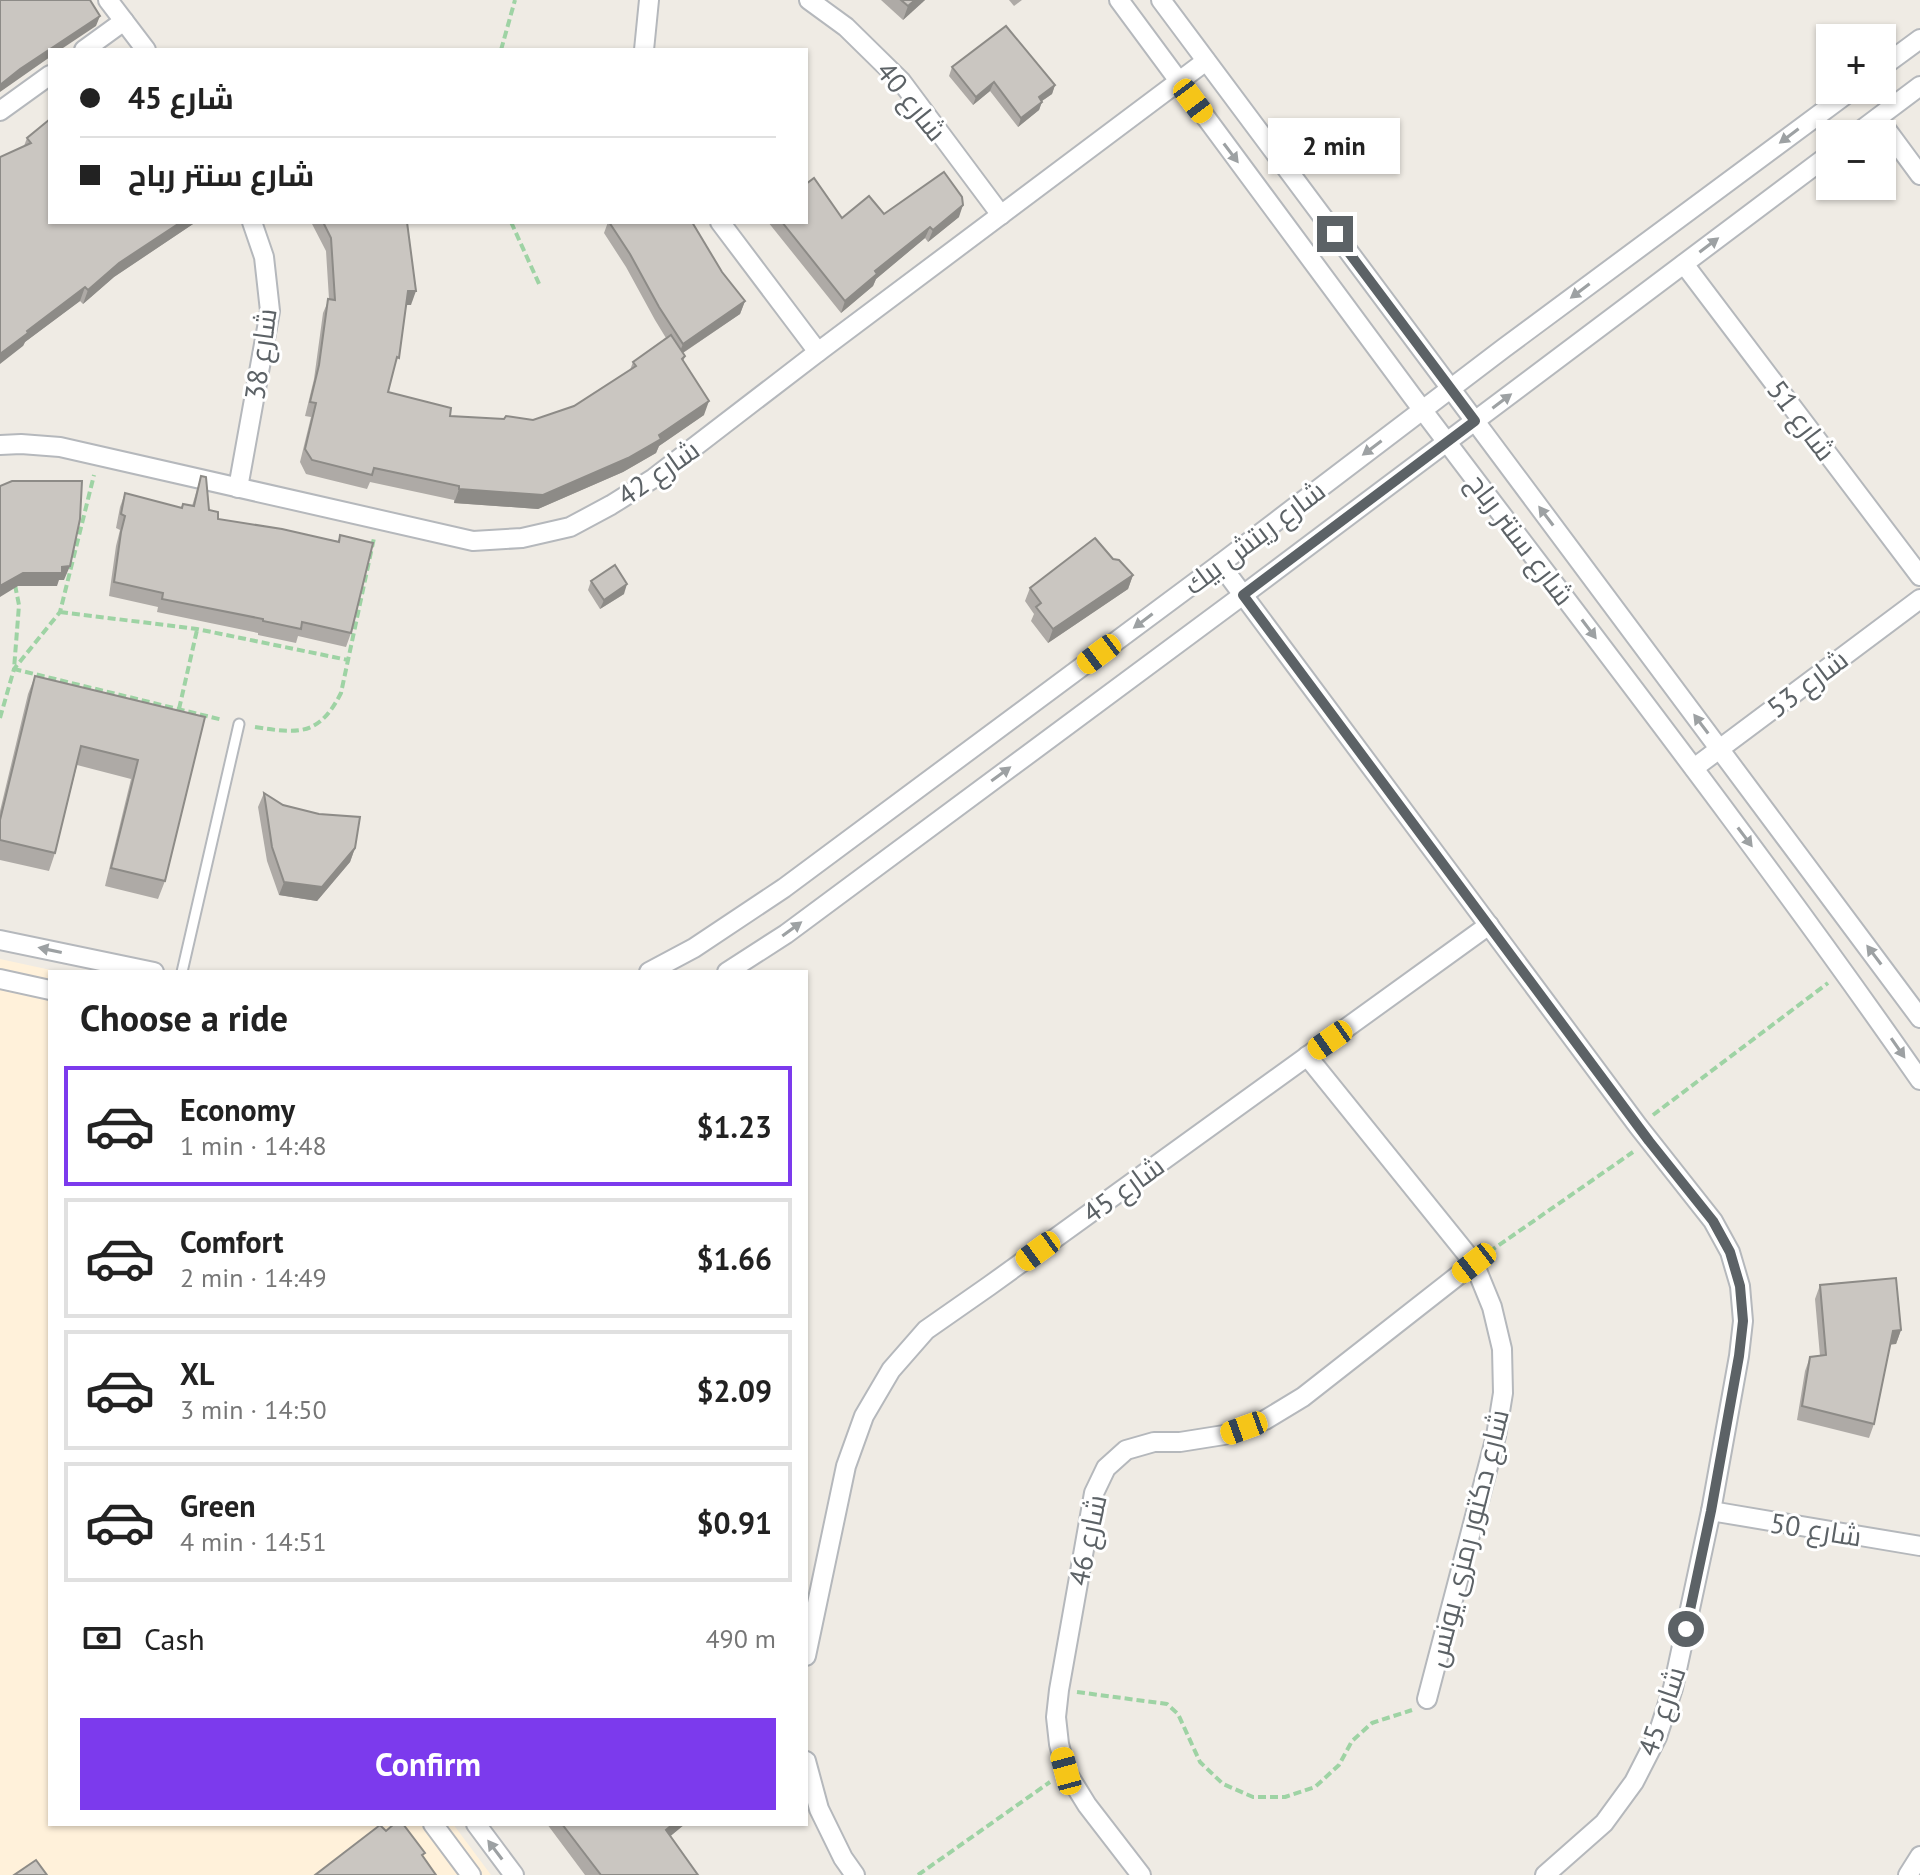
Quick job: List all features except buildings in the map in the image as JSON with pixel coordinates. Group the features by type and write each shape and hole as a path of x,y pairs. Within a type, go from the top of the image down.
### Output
{"street":[{"path":"108,0 144,48"},
{"path":"644,48 649,0"},
{"name":"شارع 40","path":"809,0 846,27 901,81 1001,215"},
{"name":"شارع سنتر رباح","path":"1119,0 1845,971 1920,1080"},
{"name":"شارع سنتر رباح","path":"1161,0 1920,1018"},
{"path":"87,48 124,21"},
{"path":"1896,57 1920,39"},
{"name":"شارع 42","path":"0,445 60,447 473,541 522,538 570,527 654,478 1206,61"},
{"path":"0,111 48,76"},
{"path":"1875,120 1920,86"},
{"name":"شارع ريتش بيك","path":"653,970 694,948 784,888 1833,104"},
{"path":"1878,118 1920,175"},
{"name":"شارع ريتش بيك","path":"730,970 807,918 1243,595 1816,165"},
{"name":"شارع 38","path":"238,488 270,311 264,257 253,224"},
{"path":"722,224 818,352"},
{"name":"شارع 51","path":"1684,264 1920,576"},
{"name":"شارع 45","path":"1220,564 1713,1221 1730,1252 1740,1286 1743,1321 1739,1356 1711,1511 1673,1688 1657,1737 1634,1782 1604,1823 1545,1875"},
{"name":"شارع 53","path":"1694,768 1920,599"},
{"name":"شارع 45","path":"808,1638 815,1573 864,1416 891,1370 926,1330 1489,925"},
{"path":"0,940 144,970"},
{"path":"0,979 48,990"},
{"name":"شارع دكتور رمزى يونس","path":"1307,1056 1474,1263 1492,1307 1502,1349 1503,1393 1496,1436 1427,1699"},
{"name":"شارع 46","path":"1141,1875 1087,1805 1066,1771 1056,1717 1094,1493 1106,1468 1126,1450 1154,1442 1180,1442 1224,1435 1265,1420 1303,1397 1474,1263"},
{"name":"شارع 50","path":"1711,1511 1920,1546"},
{"path":"808,1768 819,1809 855,1875"},
{"path":"434,1826 471,1875"},
{"path":"477,1826 514,1875"},
{"path":"1908,1875 1920,1856"}],"lane":[{"path":"182,970 239,724"}],"path":[{"path":"502,48 515,0"},
{"path":"512,224 540,286"},
{"path":"14,669 60,612 98,456"},
{"path":"14,669 239,724 295,732 316,725 332,712 341,693 378,520"},
{"path":"0,718 14,669 19,605 13,574"},
{"path":"60,612 197,629 348,660"},
{"path":"179,709 197,629"},
{"path":"1474,1263 1644,1133 1845,971"},
{"path":"1059,1690 1167,1704 1178,1714 1200,1762 1223,1784 1253,1797 1285,1797 1315,1787 1339,1765 1352,1741 1372,1723 1417,1708 1427,1699"},
{"path":"918,1875 1066,1771"}],"shaded area":[{"path":"0,959 51,970 48,970 48,1826 454,1826 491,1875 0,1875"}],"route":[{"path":"1335,234 1475,421 1243,595 1649,1141 1713,1221 1730,1252 1740,1286 1743,1321 1739,1356 1686,1629"}]}
